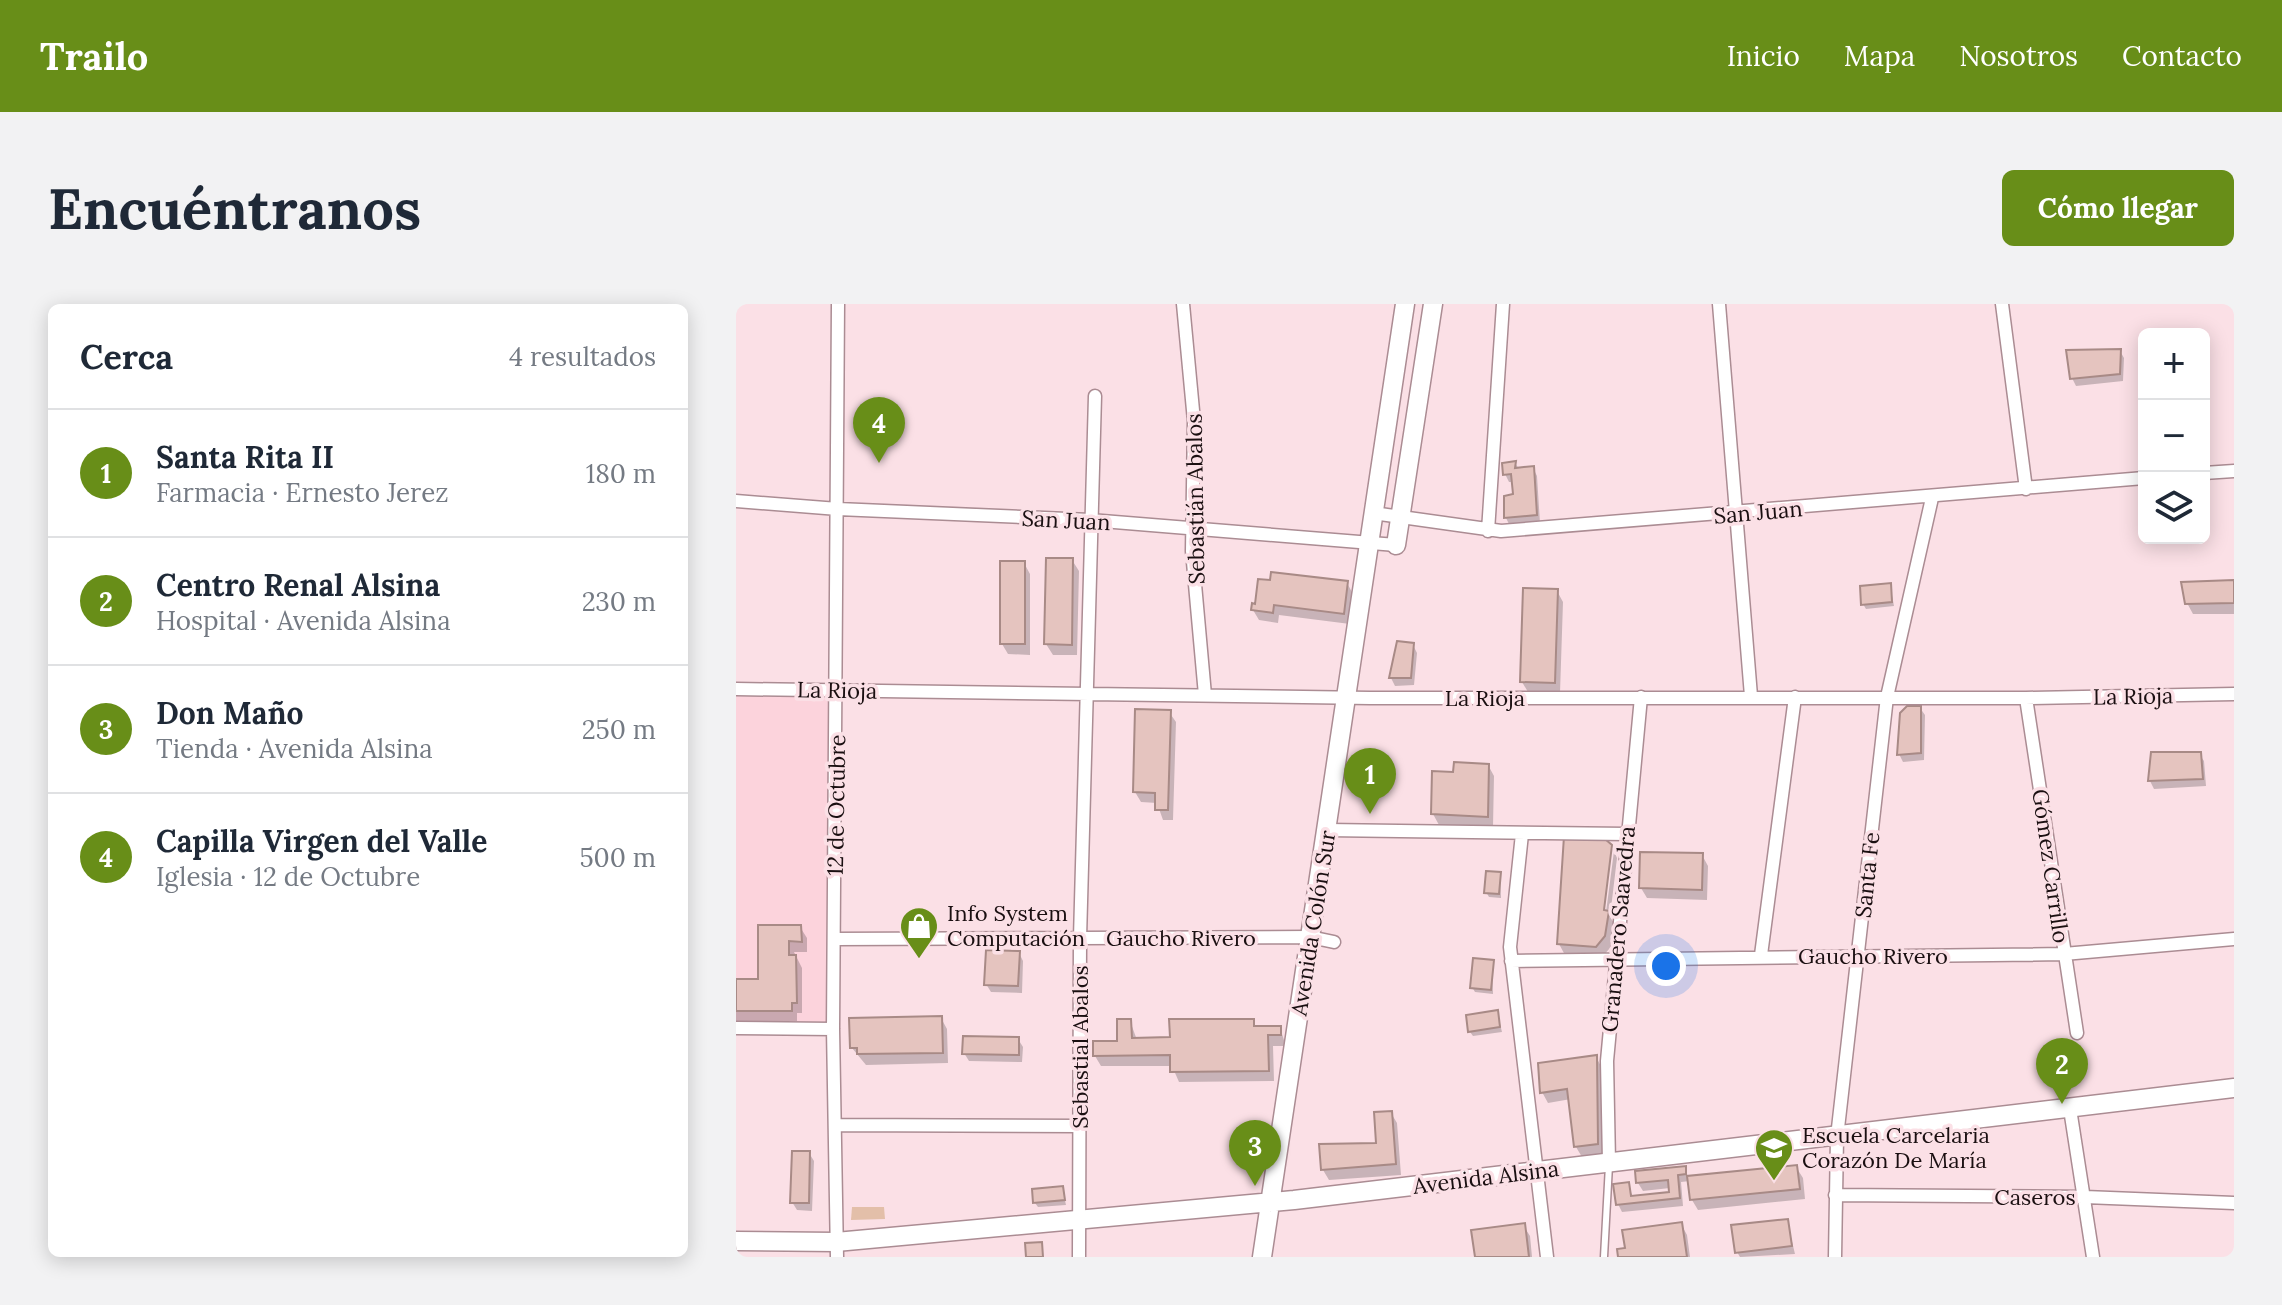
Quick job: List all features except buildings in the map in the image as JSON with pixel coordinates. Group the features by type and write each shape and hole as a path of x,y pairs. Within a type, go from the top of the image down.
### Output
{"main road":[{"name":"Avenida Colón Sur","path":"1262,1257 1405,304"},
{"path":"1396,545 1433,304"},
{"name":"Avenida Alsina","path":"736,1241 836,1249 1079,1218 1271,1201 1837,1137 2234,1088"}],"street":[{"name":"12 de Octubre","path":"836,1249 833,1029 838,304"},
{"name":"Sebastián Abalos","path":"1183,304 1194,411 1193,528 1205,695"},
{"path":"1488,531 1503,304"},
{"path":"1719,304 1751,696"},
{"path":"2002,304 2026,489"},
{"name":"Sebastial Abalos","path":"1079,1257 1080,938 1095,396"},
{"path":"2210,473 2234,471"},
{"name":"San Juan","path":"1373,513 1488,531 1738,514 2138,479"},
{"name":"Santa Fe","path":"1835,1257 1837,1137 1887,697 1932,498"},
{"name":"San Juan","path":"736,501 838,509 1090,520 1396,545"},
{"name":"La Rioja","path":"736,689 1348,697 2026,698 2234,694"},
{"name":"Granadero Saavedra","path":"1609,1162 1606,1072 1641,697"},
{"path":"1761,955 1795,697"},
{"name":"Gómez Carrillo","path":"2026,698 2077,1033"},
{"path":"1327,830 1627,834"},
{"path":"1522,834 1511,933 1511,961 1547,1257"},
{"name":"Gaucho Rivero","path":"834,939 1310,937 1334,942"},
{"name":"Gaucho Rivero","path":"1511,961 1761,955 2064,954 2234,939"},
{"path":"736,1028 833,1029"},
{"path":"2070,1109 2093,1257"},
{"path":"835,1125 1080,1126"},
{"name":"Caseros","path":"1835,1195 2085,1197 2234,1203"}],"lane":[{"path":"1604,1257 1609,1162"}],"shaded area":[{"path":"736,688 837,689 833,1029 736,1028"},
{"path":"852,1207 884,1207 885,1219 851,1220"}],"place":[{"name":"Capilla Virgen del Valle","path":"879,463"},
{"name":"Santa Rita II","path":"1370,814"},
{"name":"Info System Computación","path":"919,960"},
{"name":"Centro Renal Alsina","path":"2062,1104"},
{"name":"Escuela Carcelaria Corazón De María","path":"1774,1182"},
{"name":"Don Maño","path":"1255,1186"}]}
